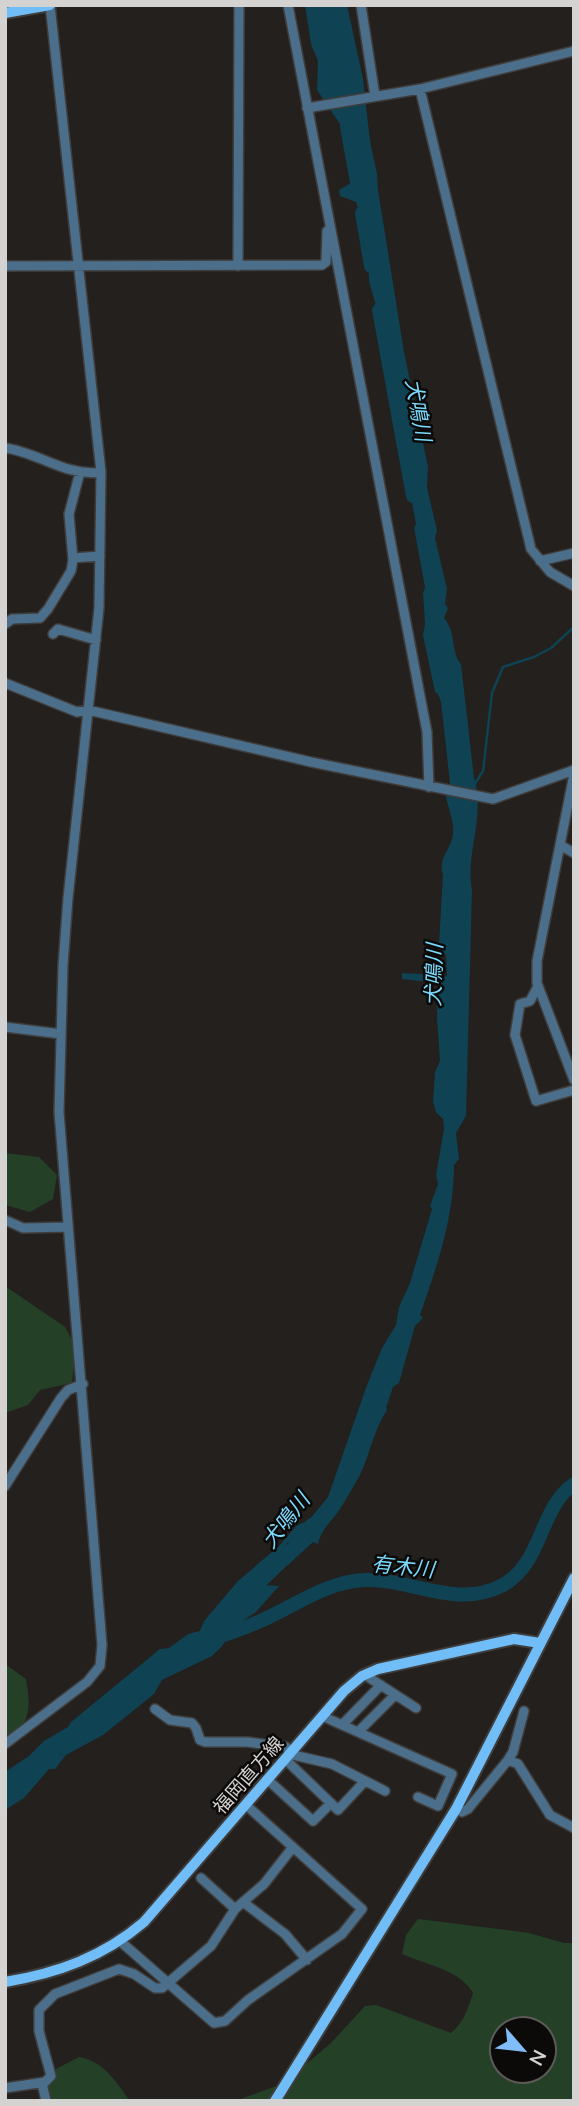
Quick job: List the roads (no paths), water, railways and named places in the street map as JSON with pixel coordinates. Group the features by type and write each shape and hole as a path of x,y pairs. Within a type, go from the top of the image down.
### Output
{"main road":[{"path":"5,13 50,5"},
{"path":"275,2101 456,1809 574,1578"},
{"name":"福岡直方線","path":"5,1982 61,1969 121,1942 144,1922 344,1691 365,1675 514,1639 540,1643"}],"street":[{"path":"5,1744 87,1682 100,1666 101,1620 59,1112 68,898 99,608 101,472 50,5"},
{"path":"238,265 239,5"},
{"path":"288,5 427,732 429,787"},
{"path":"361,5 376,96"},
{"path":"307,108 420,89 574,51"},
{"path":"420,89 531,549 550,572 574,586"},
{"path":"5,266 322,265 326,262 328,253 327,208"},
{"path":"5,448 26,452 38,459 80,472 101,472"},
{"path":"5,624 12,619 40,618 71,571 73,558 69,514 80,472"},
{"path":"540,561 574,553"},
{"path":"73,558 100,556"},
{"path":"53,634 58,629 96,640"},
{"path":"5,683 77,712 88,710 493,799 574,772 571,812 560,845 537,961 538,986 574,1080"},
{"path":"560,845 574,853"},
{"path":"538,986 530,1001 520,1004 515,1035 536,1101 574,1090"},
{"path":"5,1027 61,1034"},
{"path":"5,1220 23,1228 68,1227"},
{"path":"5,1486 61,1398 68,1390 83,1384"},
{"path":"365,1675 416,1708"},
{"path":"342,1725 381,1685"},
{"path":"358,1732 395,1695"},
{"path":"155,1709 170,1720 192,1723 200,1740 205,1742 247,1742 286,1747 288,1755 338,1810 365,1781"},
{"path":"456,1809 462,1812 468,1809 508,1760 513,1752 524,1711"},
{"path":"322,1716 452,1774 438,1806 418,1797"},
{"path":"288,1755 332,1764 385,1791"},
{"path":"508,1760 519,1764 550,1815 574,1828"},
{"path":"268,1780 313,1821 331,1803"},
{"path":"121,1942 171,1980 214,2024 225,2021 248,2000 342,1934 362,1909 246,1805"},
{"path":"5,2088 42,2083 51,2076 39,2031 39,2010 55,1994 119,1969 162,1989 211,1946 235,1909 264,1884 293,1847"},
{"path":"201,1878 235,1909"},
{"path":"243,1902 285,1934 305,1958"},
{"path":"42,2083 46,2101"}],"water":[{"path":"305,5 347,5 363,79 370,141 404,352 428,467 427,488 447,589 445,604 448,608 444,618 451,630 461,664 478,806 471,863 466,1116 456,1133 459,1159 454,1165 451,1204 443,1242 420,1315 423,1318 415,1326 399,1383 393,1387 387,1410 360,1475 318,1544 313,1542 287,1566 303,1542 295,1539 287,1543 274,1564 241,1598 247,1602 265,1585 279,1586 256,1612 232,1628 223,1645 212,1656 162,1680 154,1694 103,1735 66,1755 55,1769 49,1769 24,1798 5,1810 5,1772 29,1756 44,1741 68,1727 160,1649 169,1648 188,1634 200,1631 204,1621 238,1581 279,1546 296,1526 309,1520 328,1497 367,1385 382,1348 396,1325 399,1307 410,1283 438,1184 436,1175 444,1129 443,1119 436,1112 433,1102 435,1072 440,1061 438,983 402,979 402,973 438,975 441,972 444,977 447,976 446,955 439,944 442,863 452,839 453,827 446,798 450,783 441,702 435,692 423,635 425,587 414,528 416,524 409,486 408,450 391,358 369,281 368,240 356,202 340,196 339,190 354,181 356,160 342,127 317,90 318,61 311,44"}],"waterway":[{"name":"犬鳴川","path":"347,127 359,193"},
{"name":"犬鳴川","path":"362,213 371,266"},
{"name":"犬鳴川","path":"379,310 413,496"},
{"path":"474,785 483,771 492,693 503,667 534,657 551,648 574,627"},
{"name":"有木川","path":"211,1640 256,1623 328,1588 352,1581 382,1581 450,1594 484,1592 501,1586 515,1577 525,1564 554,1507 574,1484"},
{"name":"犬鳴川","path":"229,1611 285,1558 312,1525"}]}
